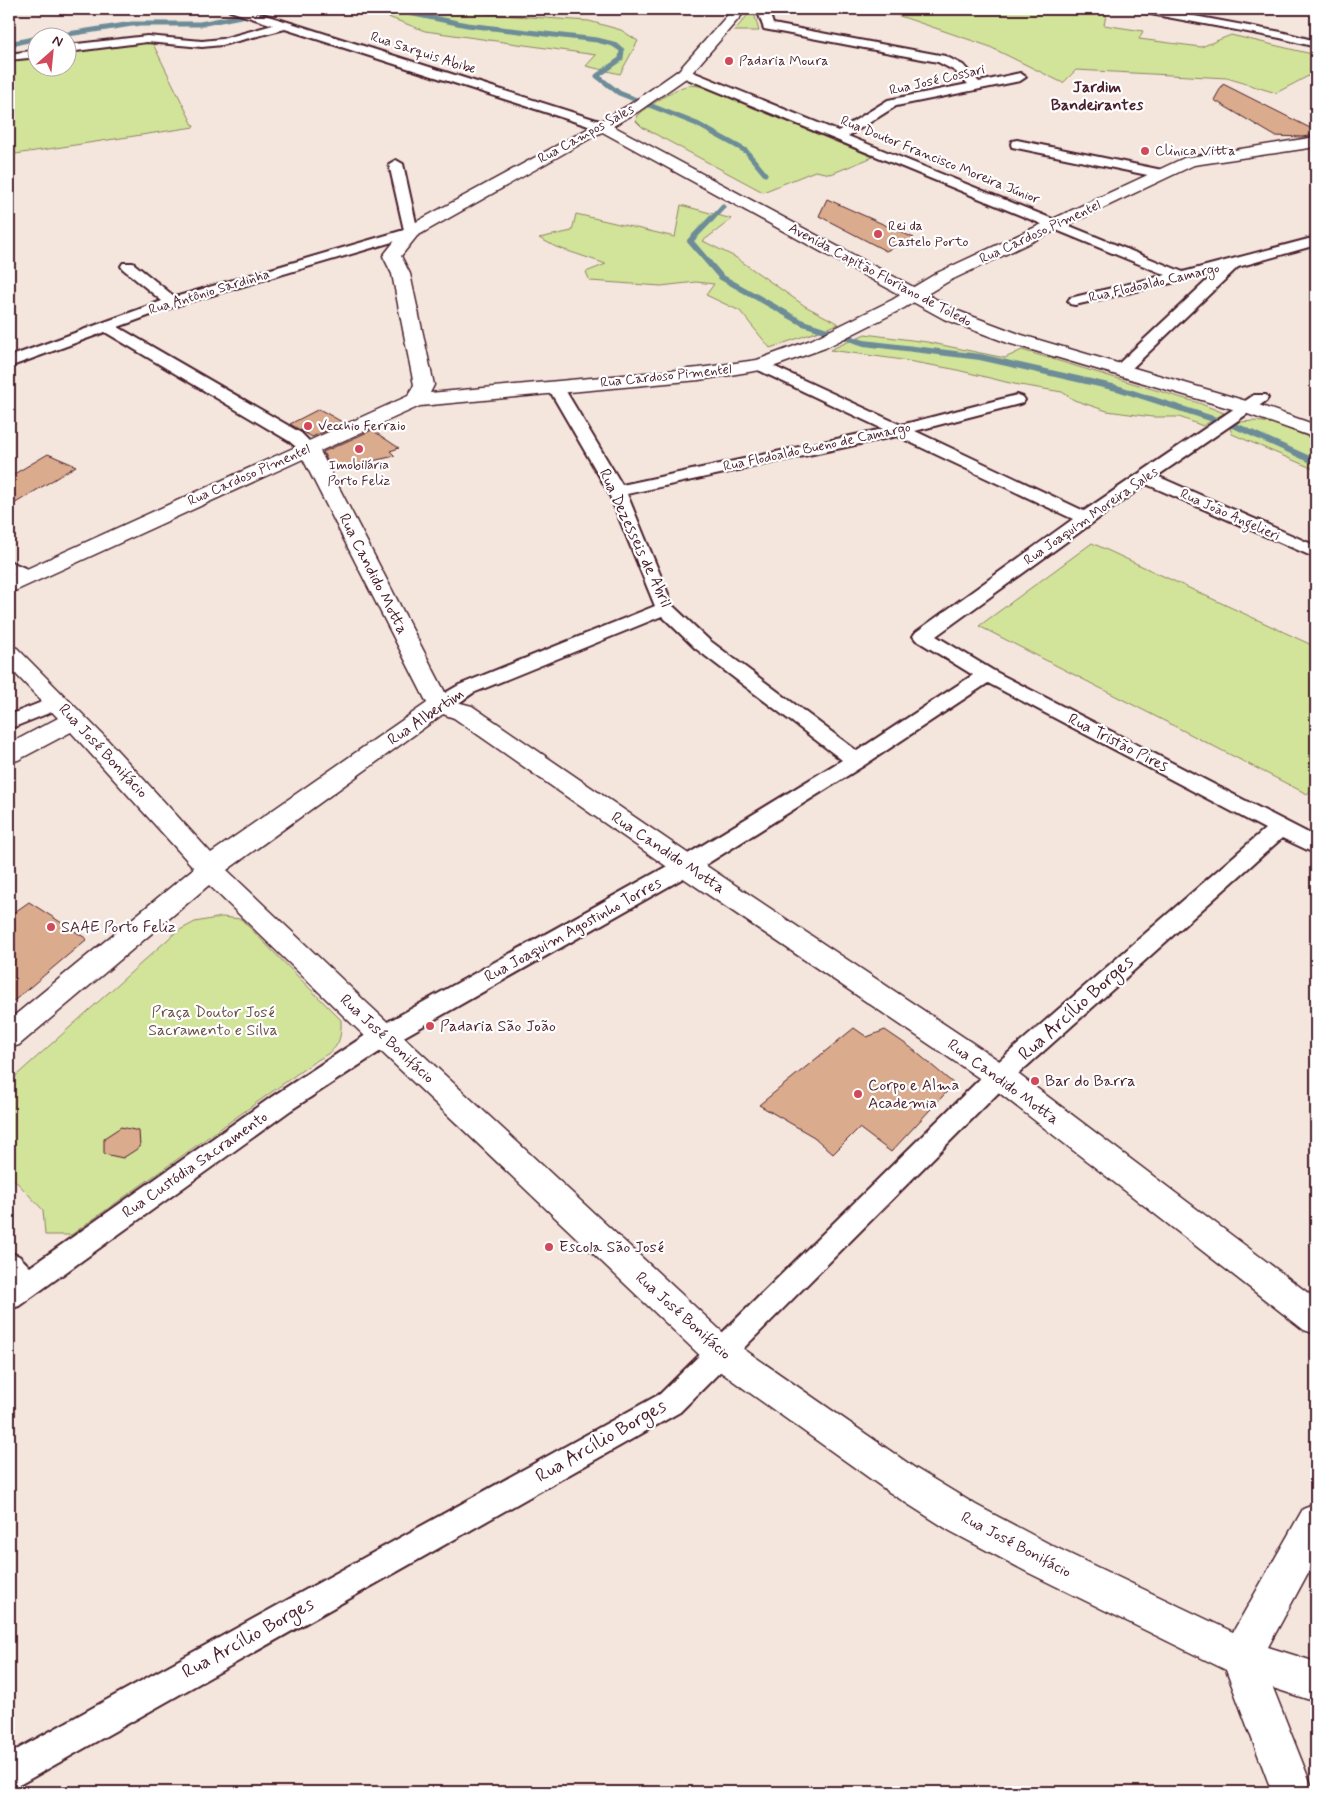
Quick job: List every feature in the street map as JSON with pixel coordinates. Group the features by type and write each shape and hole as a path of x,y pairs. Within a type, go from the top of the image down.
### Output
{"street":[{"name":"Rua Sarquis Abibe","path":"234,9 609,122"},
{"name":"Rua Campos Sales","path":"411,232 634,108 659,92 684,73 740,9"},
{"path":"763,9 768,27 941,59 959,68 976,86"},
{"path":"1140,9 1281,35 1316,44"},
{"path":"78,48 147,39 202,44 222,42 287,25"},
{"path":"9,57 28,54"},
{"name":"Rua Doutor Francisco Moreira Júnior","path":"684,73 1183,277"},
{"name":"Rua José Cossari","path":"839,136 892,103 1020,77"},
{"name":"Avenida Capitão Floriano de Toledo","path":"609,122 749,198 796,231 922,291"},
{"name":"Rua Cardoso Pimentel","path":"15,576 416,400 699,374 760,365 818,344 1054,224 1190,161 1316,142"},
{"path":"1017,144 1162,174"},
{"path":"396,164 411,232 392,256 401,274 424,385 416,400"},
{"name":"Avenida Capitão Floriano de Toledo","path":"749,198 817,226 922,291 951,315 1002,335 1128,364 1316,432"},
{"path":"796,231 817,226"},
{"name":"Rua Antônio Sardinha","path":"9,362 173,302 411,232"},
{"name":"Rua Flodoaldo Camargo","path":"1075,301 1183,277 1316,242"},
{"name":"Rua Flodoaldo Camargo","path":"1128,364 1233,264"},
{"path":"128,266 173,302"},
{"name":"Rua Candido Motta","path":"106,326 295,437 308,448 440,705 463,712 686,866 999,1076 1316,1319"},
{"path":"760,365 1085,518"},
{"name":"Rua Dezesseis de Abril","path":"555,386 617,491 665,608 702,644 856,761"},
{"name":"Rua Flodoaldo Bueno de Camargo","path":"617,491 898,431 1017,400"},
{"name":"Avenida Capitão Floriano de Toledo","path":"1247,407 1316,416"},
{"name":"Rua Joaquim Moreira Sales","path":"923,636 1085,518 1247,407"},
{"name":"Rua João Angelieri","path":"1145,477 1316,553"},
{"name":"Rua Albertim","path":"9,1037 210,869 440,705 466,689 665,608"},
{"name":"Rua Tristão Pires","path":"923,636 987,674 1316,846"},
{"name":"Rua José Bonifácio","path":"9,653 210,869 384,1036 720,1352 902,1480 962,1518 1042,1560 1241,1656 1288,1674 1316,1682"},
{"name":"Rua Joaquim Agostinho Torres","path":"384,1036 686,866 856,761 987,674"},
{"path":"9,723 65,711"},
{"path":"12,746 65,711"},
{"name":"Rua Arcílio Borges","path":"9,1772 670,1403 999,1076 1281,827"},
{"name":"Rua Custódia Sacramento","path":"19,1290 282,1104 384,1036"},
{"path":"9,1264 19,1290"},
{"path":"1293,1792 1241,1656 1316,1522"}],"green space":[{"path":"367,9 472,9 486,14 589,21 621,30 638,41 620,74 586,66 596,55 425,31"},
{"path":"753,9 759,31 734,31"},
{"path":"898,9 1096,9 1107,11 1104,25 1143,31 1139,39 1201,47 1231,35 1316,55 1316,72 1276,93 1227,78 1076,70 1063,83 988,46 891,13"},
{"path":"152,42 194,127 9,155 9,61 28,58 28,78 78,78 78,52"},
{"path":"689,85 700,86 873,157 831,174 815,171 763,192 642,127 636,121 637,115 656,102 675,90"},
{"path":"681,205 732,219 703,241 735,257 805,306 839,324 770,348 740,311 706,295 714,284 696,282 661,286 590,281 586,272 606,264 556,247 539,238 572,231 576,214 675,237"},
{"path":"865,334 927,342 1005,358 1022,350 1199,403 1224,413 1203,426 1179,417 1152,417 1107,411 1074,400 1062,392 1014,384 953,369 830,350"},
{"path":"1239,422 1273,423 1316,440 1316,470 1232,434 1230,428"},
{"path":"1092,543 1316,647 1316,786 1307,794 979,626"},
{"name":"Praça Doutor José Sacramento e Silva","path":"222,917 241,919 341,1020 338,1043 326,1055 71,1235 45,1235 43,1210 9,1174 9,1082 176,932 195,922"}],"building":[{"path":"1223,84 1316,131 1316,135 1302,137 1275,136 1214,100"},
{"path":"827,199 914,238 886,251 819,216"},
{"name":"Vecchio Ferraio","path":"319,409 344,423 312,437 290,424"},
{"name":"Imobilária Porto Feliz","path":"372,430 399,448 390,451 395,456 332,470 323,452"},
{"path":"48,454 76,466 9,507 9,477"},
{"path":"29,902 87,939 9,1005 9,916"},
{"name":"Corpo e Alma Academia","path":"854,1028 867,1037 885,1030 910,1047 954,1084 891,1152 859,1128 833,1154 814,1137 759,1105"},
{"path":"121,1127 139,1131 140,1147 123,1158 104,1154 104,1138"}],"waterway":[{"path":"78,32 132,24 200,24 277,9"},
{"path":"390,9 467,25 597,40 613,44 622,50 621,59 597,76 619,93 697,124 746,151 765,174"},
{"path":"9,44 28,40"},
{"path":"711,220 723,207"},
{"path":"712,218 690,241 721,277 803,323 864,343 980,357 1117,388 1238,427 1316,462"}],"place":[{"name":"Padaria Moura","path":"729,61"},
{"name":"Clinica Vitta","path":"1145,151"},
{"name":"Rei da Castelo Porto","path":"878,234"},
{"name":"Vecchio Ferraio","path":"308,426"},
{"name":"Imobilária Porto Feliz","path":"359,449"},
{"name":"SAAE Porto Feliz","path":"51,927"},
{"name":"Padaria São João","path":"430,1026"},
{"name":"Bar do Barra","path":"1035,1081"},
{"name":"Corpo e Alma Academia","path":"858,1094"},
{"name":"Escola São José","path":"549,1247"}],"district":[{"name":"Jardim Bandeirantes","path":"1097,96"}]}
